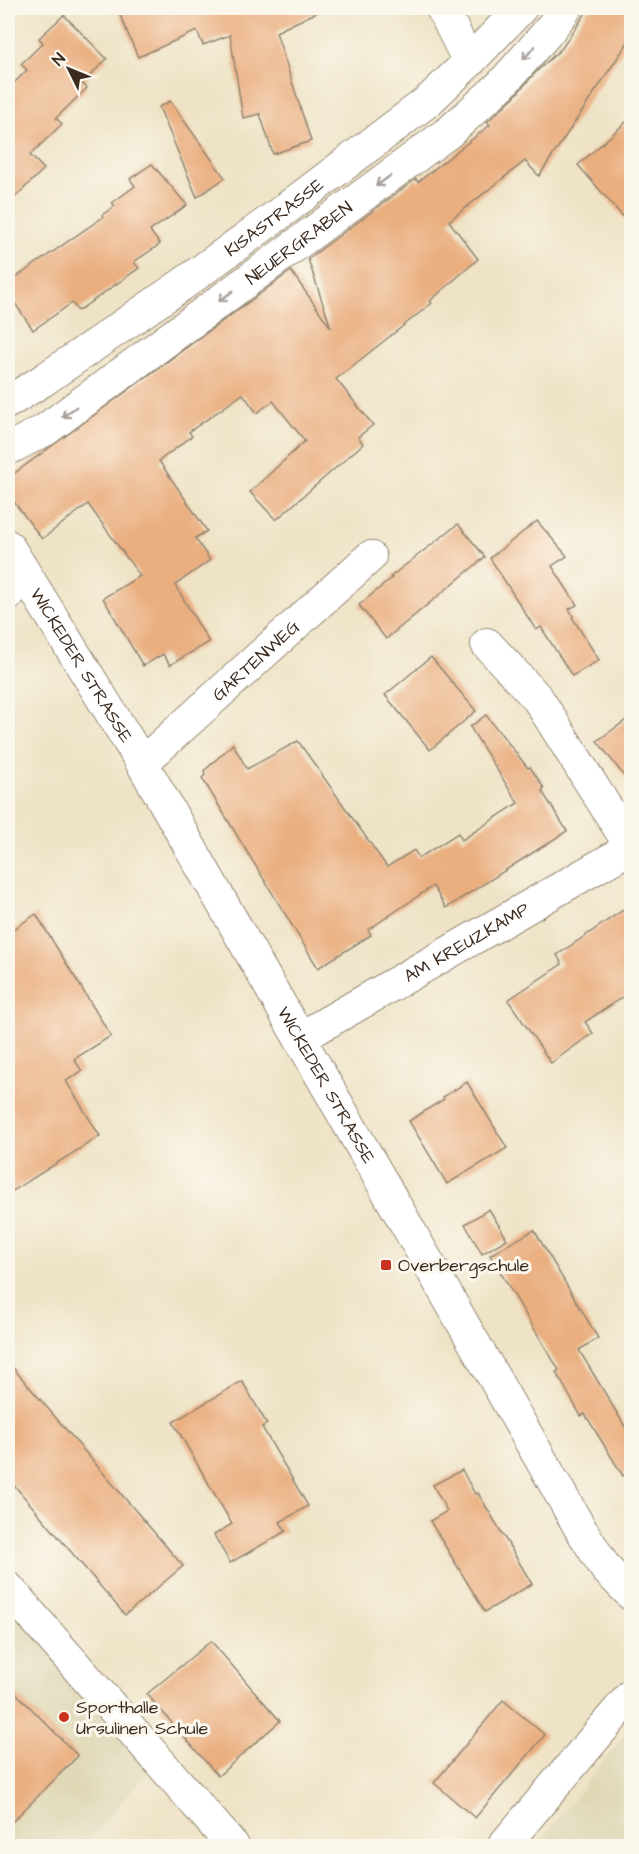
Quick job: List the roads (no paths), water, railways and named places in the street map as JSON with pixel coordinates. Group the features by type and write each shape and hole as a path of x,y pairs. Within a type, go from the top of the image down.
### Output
{"street":[{"path":"442,8 470,62"},
{"name":"KISASTRASSE","path":"8,402 183,284 428,101 470,62 521,8"},
{"name":"NEUERGRABEN","path":"8,450 45,430 449,132 502,84 566,8"},
{"name":"WICKEDER STRASSE","path":"8,546 15,584 141,763 580,1528 606,1569 632,1595"},
{"name":"GARTENWEG","path":"141,763 370,557"},
{"name":"AM KREUZKAMP","path":"300,1038 631,847 537,699 487,644"},
{"path":"8,1588 233,1846"},
{"path":"503,1846 632,1694"}],"place":[{"name":"Overbergschule","path":"386,1265"},
{"name":"Sporthalle Ursulinen Schule","path":"64,1717"}]}
